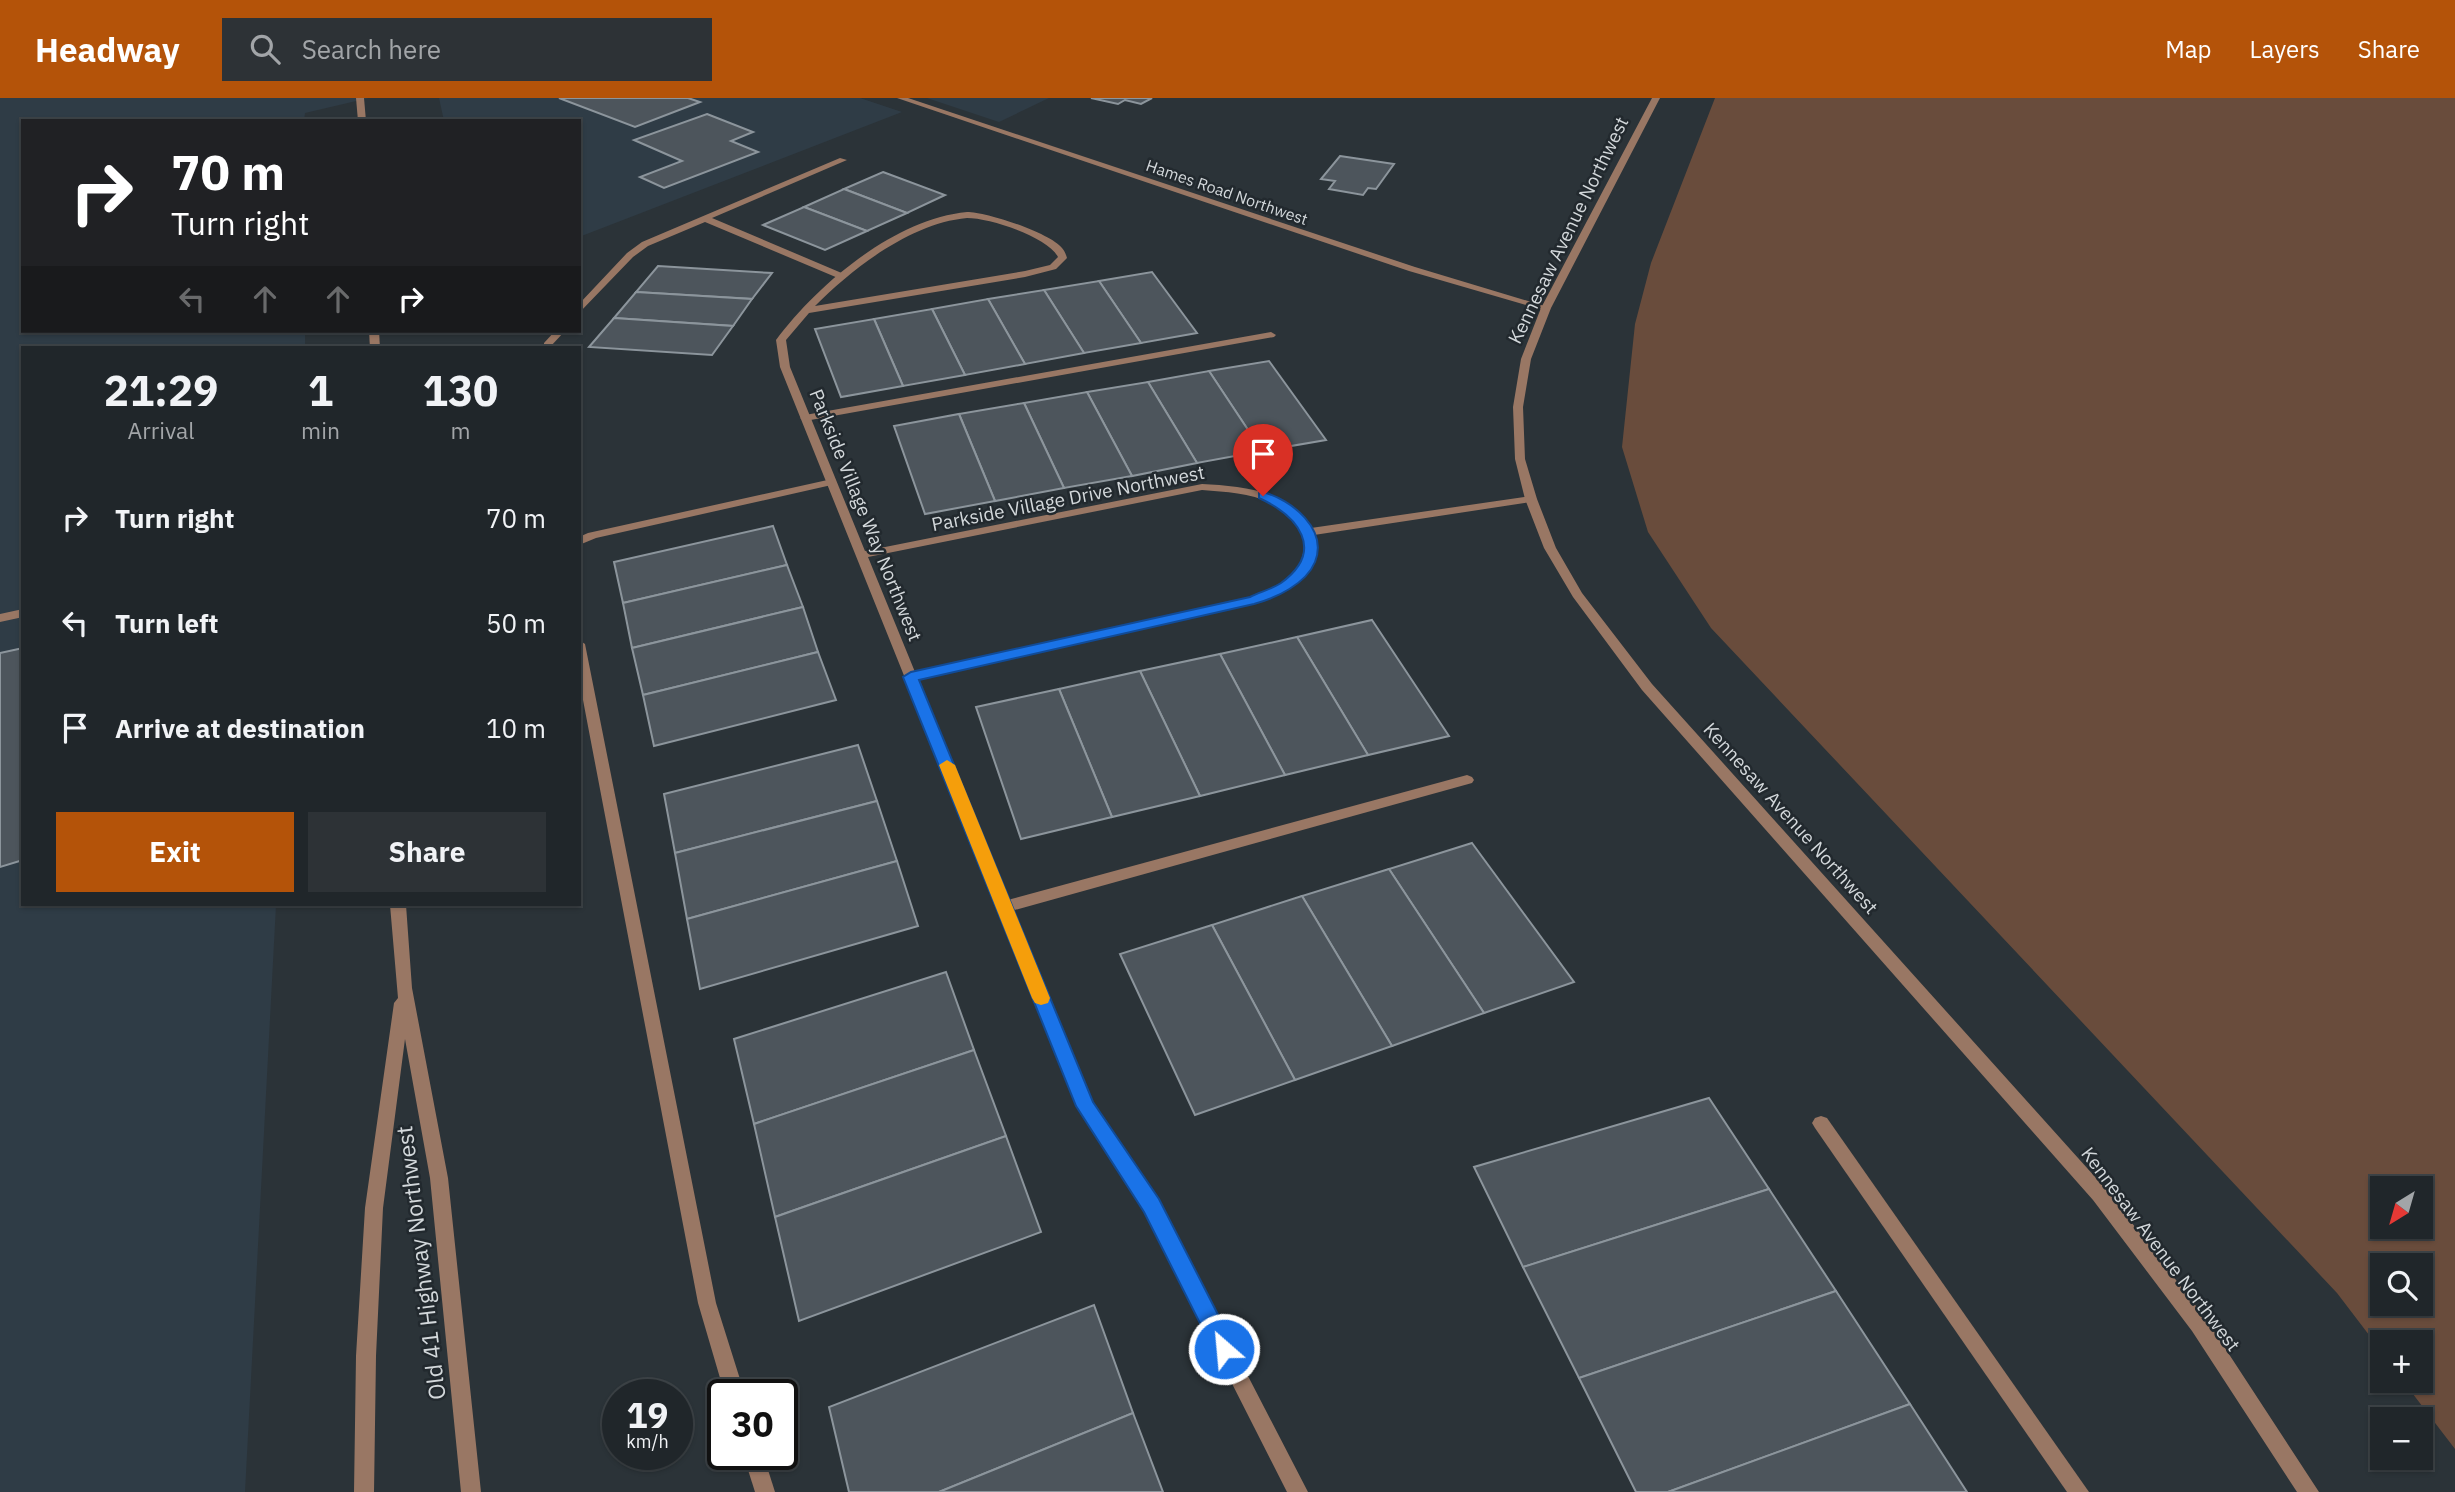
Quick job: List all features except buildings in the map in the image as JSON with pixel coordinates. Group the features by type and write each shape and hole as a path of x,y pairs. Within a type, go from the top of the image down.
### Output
{"street":[{"path":"360,98 362,119"},
{"name":"Hames Road Northwest","path":"901,98 1399,265 1546,308"},
{"name":"Kennesaw Avenue Northwest","path":"1656,98 1546,308 1526,359 1518,407 1520,459 1531,499 1550,548 1577,594 1647,687 2099,1194 2199,1325 2309,1492"},
{"path":"581,308 637,249 843,160"},
{"name":"Parkside Village Way Northwest","path":"803,312 1025,274 1053,267 1063,258 1058,248 988,217 973,214 946,218 884,246 841,276 803,312 781,340 785,367 1085,1106 1151,1206 1297,1492"},
{"path":"704,218 841,276"},
{"path":"547,345 558,333"},
{"path":"805,418 1271,335"},
{"path":"581,541 592,534 832,482"},
{"name":"Parkside Village Drive Northwest","path":"861,555 1202,487 1234,488 1263,496 1283,505 1303,522 1308,532"},
{"path":"911,677 1254,600 1285,587 1308,563 1312,546 1308,532 1531,499"},
{"path":"0,618 21,613"},
{"path":"581,654 707,1303 730,1379"},
{"path":"1004,907 1467,780"},
{"name":"Old 41 Highway Northwest","path":"398,906 404,988 439,1178 471,1492"},
{"name":"Old 41 Highway Northwest","path":"364,1492 366,1356 374,1208 404,988"},
{"path":"1821,1123 2079,1492"},
{"path":"758,1470 765,1492"}],"shaded area":[{"path":"0,98 369,98 305,113 304,119 21,119 21,333 305,333 305,346 21,346 21,906 276,906 245,1492 0,1492"},
{"path":"439,98 860,98 902,112 581,236 581,119 444,119"},
{"path":"927,98 1049,98 999,122"},
{"path":"1715,98 2455,98 2455,1449 2433,1420 2433,1407 2423,1407 2412,1393 2433,1393 2433,1330 2370,1330 2370,1336 2337,1293 1711,628 1648,532 1622,447 1635,324 1651,263"}],"slow traffic":[{"path":"947,765 1041,998"}],"route":[{"path":"1224,1349 1151,1206 1085,1106 911,677 1254,600 1285,587 1308,563 1312,546 1303,522 1283,505 1263,496"}]}
